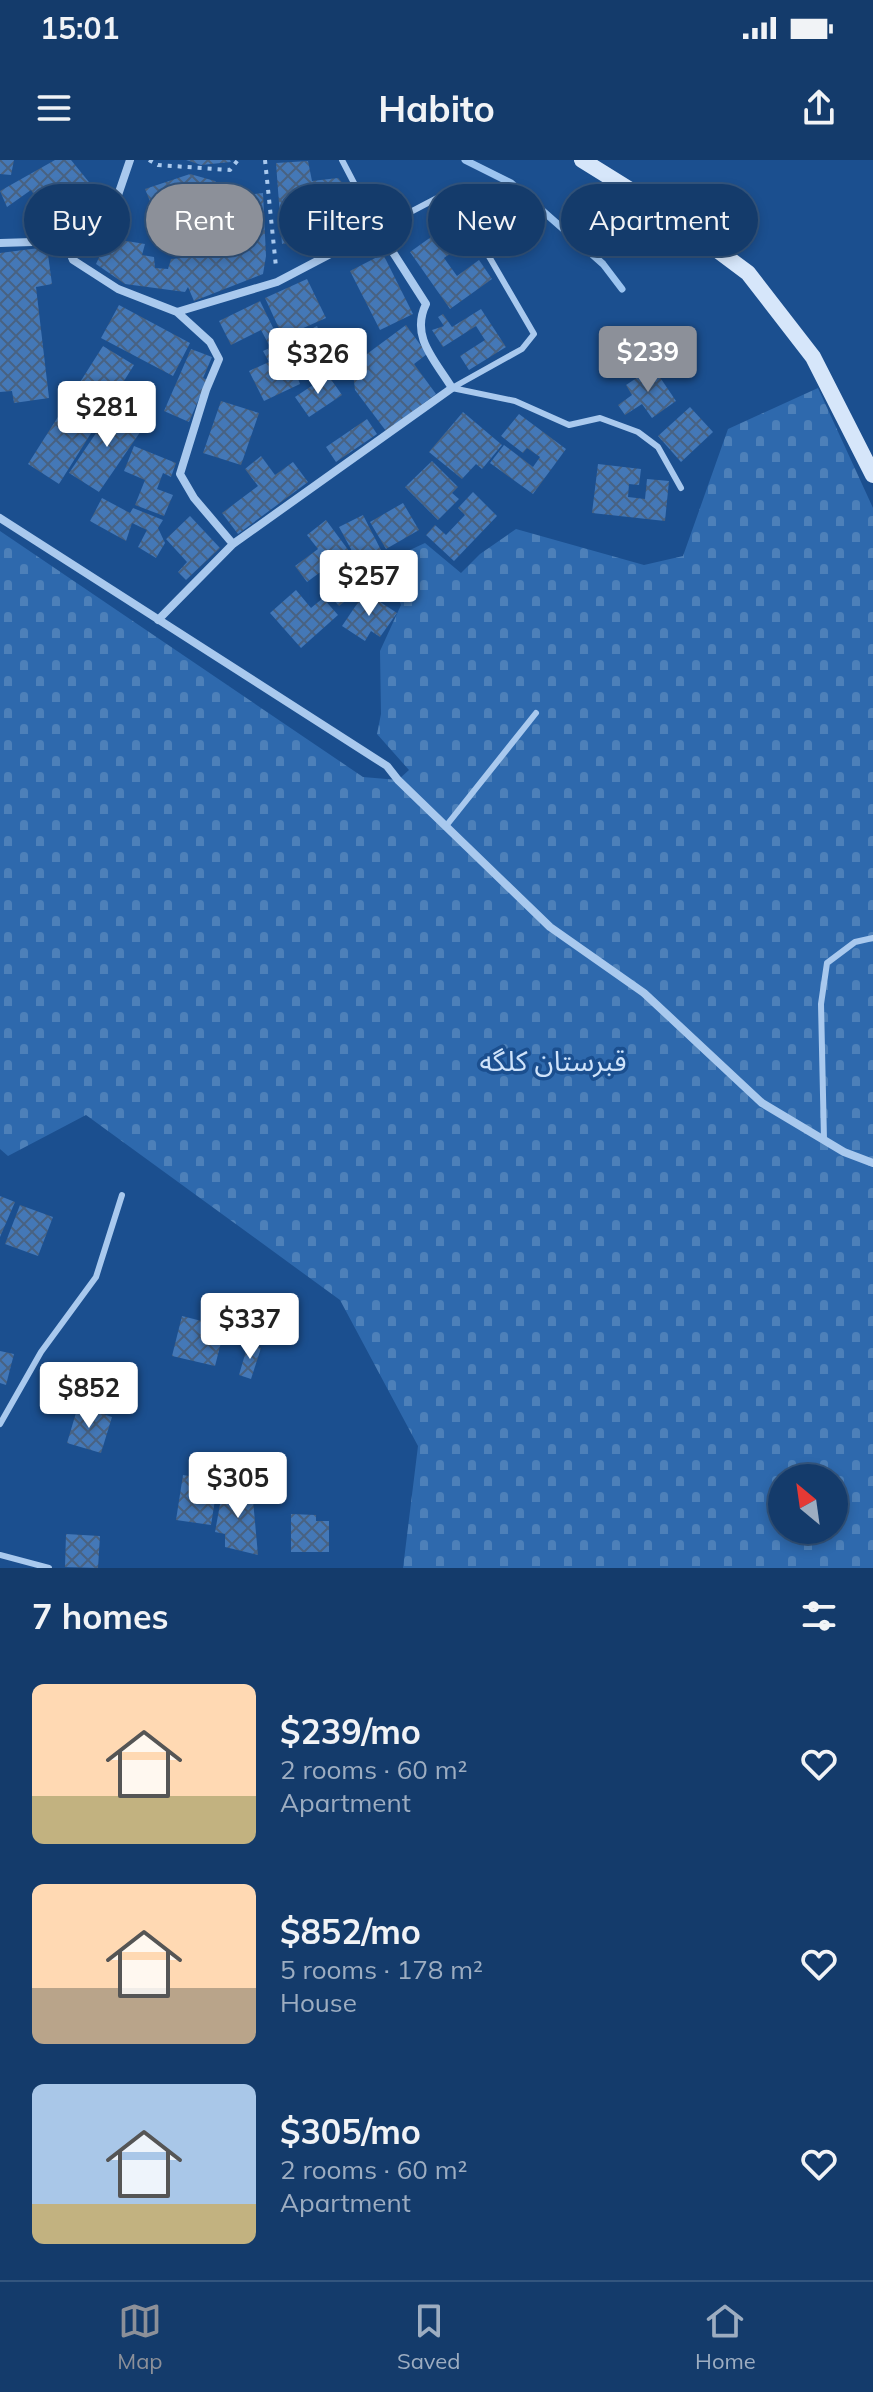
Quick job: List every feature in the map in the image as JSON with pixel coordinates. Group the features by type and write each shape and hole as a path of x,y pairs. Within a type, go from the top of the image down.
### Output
{"street":[{"path":"122,184 130,160"},
{"path":"582,160 669,214 748,273 813,357 873,475"},
{"path":"0,243 24,242"},
{"path":"71,256 118,289 177,312 210,342 219,359 180,474 194,498 233,544"},
{"path":"177,312 277,282 327,256"},
{"path":"158,620 233,544 452,388 421,337 418,319 426,304 395,256"},
{"path":"0,518 387,766 550,927 644,993 762,1103 844,1152 873,1163"}],"lane":[{"path":"342,160 355,184"},
{"path":"412,211 441,196 462,210 534,334 522,349 452,388"},
{"path":"452,388 515,401 569,425 600,418 638,432 658,447 681,488"},
{"path":"446,826 536,713"},
{"path":"824,1140 821,1004 827,963 855,942 873,938"},
{"path":"0,1424 41,1352 96,1277 122,1195"},
{"path":"0,1555 49,1568"}],"path":[{"path":"149,160 158,165 230,170 238,160"},
{"path":"265,160 277,282"}],"green space":[{"name":"قبرستان کلگه","path":"818,388 873,508 873,1568 403,1568 418,1446 340,1300 86,1115 8,1156 0,1149 0,531 363,777 398,780 409,770 377,734 381,714 380,651 401,605 384,562 425,543 461,573 480,554 516,529 644,565 683,556 728,429"}],"building":[{"path":"0,160 14,160 11,175 0,174"},
{"path":"55,160 71,160 91,184 24,184 24,195 7,207 0,191"},
{"path":"186,160 230,160 231,162 201,165"},
{"path":"308,161 312,181 338,178 343,184 279,184 279,204 276,163"},
{"path":"190,174 218,184 160,184"},
{"path":"263,193 266,256 263,274 194,301 188,287 185,292 125,284 96,264 100,256 130,256 130,242 145,244 142,255 154,257 155,268 168,269 171,259 263,256"},
{"path":"428,239 428,256 447,256 444,258 457,276 479,260 492,279 450,309 412,251"},
{"path":"24,250 24,256 48,256 52,284 36,287 49,398 14,403 12,391 0,392 0,253"},
{"path":"384,256 413,314 380,330 350,271"},
{"path":"307,279 326,318 283,337 265,298"},
{"path":"260,301 279,340 269,345 261,330 231,345 219,321"},
{"path":"119,305 190,343 173,376 101,338"},
{"path":"481,309 506,347 469,370 460,356 485,340 476,326 443,347 432,330 444,326 438,317 443,314 452,327"},
{"path":"406,325 427,354 414,364 436,394 386,431 355,390 352,365"},
{"path":"317,326 332,359 297,376 300,384 264,401 249,371 269,362 263,351"},
{"path":"103,346 134,365 59,484 28,464"},
{"path":"191,349 212,357 203,378 207,380 189,422 164,411"},
{"path":"653,367 676,401 652,418 642,404 625,415 618,405 632,395 626,385"},
{"path":"328,375 342,395 309,417 295,397"},
{"path":"221,401 259,413 241,465 203,453"},
{"path":"115,405 145,425 99,492 69,473"},
{"path":"690,407 713,432 681,462 658,436"},
{"path":"463,412 502,445 482,469 476,464 462,479 429,452"},
{"path":"519,414 566,449 533,494 490,463 504,445 533,467 540,457 527,448 523,453 501,436"},
{"path":"367,419 377,434 336,462 326,447"},
{"path":"134,446 176,463 171,477 163,473 157,489 173,495 164,516 135,505 145,480 124,471"},
{"path":"261,456 275,475 293,462 308,482 238,534 222,513 258,486 245,469"},
{"path":"432,461 458,487 452,493 459,499 438,520 405,487"},
{"path":"598,464 641,469 639,485 629,484 628,497 645,499 647,479 669,481 665,521 592,513"},
{"path":"473,492 497,516 454,561 426,535 435,525 446,535 465,515 458,508"},
{"path":"102,498 130,513 133,508 163,520 158,528 165,543 156,558 138,547 147,530 132,523 126,541 90,521"},
{"path":"403,503 419,530 386,549 370,522"},
{"path":"363,515 382,552 359,564 339,527"},
{"path":"190,516 220,548 186,580 178,572 187,562 166,539"},
{"path":"326,520 349,551 307,582 295,566 318,549 307,535"},
{"path":"349,559 363,575 345,592 350,597 339,606 320,584"},
{"path":"296,590 311,608 323,598 338,615 301,648 270,613"},
{"path":"365,592 397,613 380,637 371,631 365,641 342,626"},
{"path":"0,1196 15,1202 0,1237"},
{"path":"20,1205 53,1217 38,1256 5,1244"},
{"path":"254,1306 271,1311 266,1328 249,1323"},
{"path":"182,1316 225,1327 215,1366 172,1356"},
{"path":"248,1344 261,1348 251,1379 239,1375"},
{"path":"0,1351 14,1354 6,1385 0,1383"},
{"path":"78,1406 112,1417 101,1453 67,1443"},
{"path":"183,1475 218,1481 211,1525 176,1520"},
{"path":"223,1488 252,1489 258,1555 225,1547 225,1534 215,1532"},
{"path":"291,1514 316,1515 316,1521 329,1521 329,1552 291,1552"},
{"path":"66,1534 100,1536 98,1568 65,1567"}],"waterway":[{"path":"465,160 511,183 603,264 622,289"}]}
